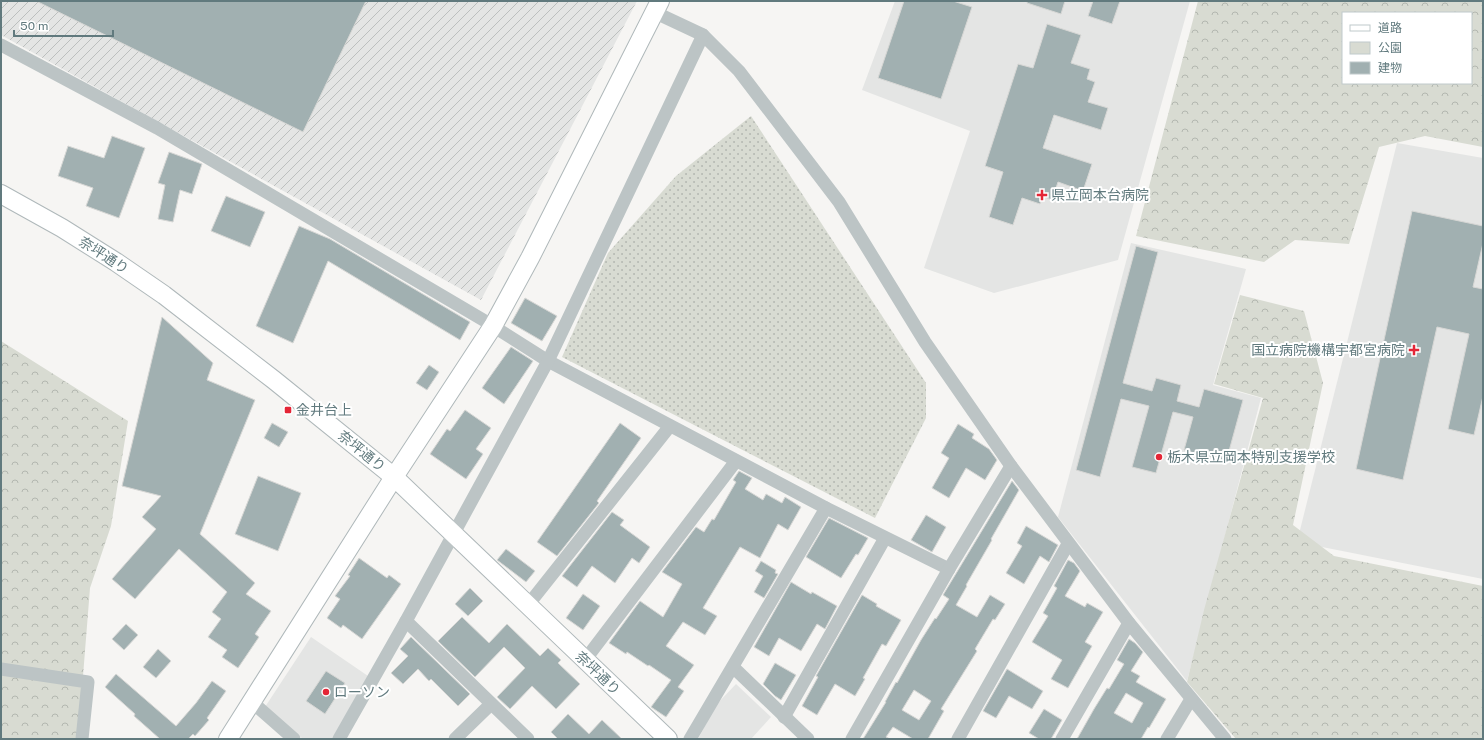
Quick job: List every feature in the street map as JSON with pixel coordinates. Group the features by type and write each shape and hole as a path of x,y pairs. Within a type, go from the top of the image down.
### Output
{"street":[{"path":"228,739 394,477 493,326 530,258 657,6 703,35 739,71 839,202 924,342 1011,466 1068,544 1129,623 1225,739"},
{"path":"339,739 406,621 548,361 703,35"},
{"path":"1,45 157,128 493,326 548,361 826,508 949,570"},
{"name":"奈坪通り","path":"1,194 62,228 116,262 164,295 274,380 394,477 668,739"},
{"path":"528,605 670,426"},
{"path":"585,660 736,460"},
{"path":"852,739 949,570 1011,466"},
{"path":"690,739 826,508"},
{"path":"784,717 885,538"},
{"path":"958,739 1068,544"},
{"path":"406,621 528,739"},
{"path":"1062,739 1129,623"},
{"path":"733,667 808,739"},
{"path":"1,669 88,682 82,739"},
{"path":"1167,739 1191,699"},
{"path":"252,702 294,739"},
{"path":"455,739 491,704"}],"shaded area":[{"path":"1,1 637,1 481,300 1,35"},
{"name":"県立岡本台病院","path":"895,1 1190,1 1118,260 994,293 924,268 970,131 862,90"},
{"name":"国立病院機構宇都宮病院","path":"1397,143 1483,158 1483,579 1297,542"},
{"name":"栃木県立岡本特別支援学校","path":"1131,243 1246,269 1213,385 1261,398 1187,681 1058,517"},
{"path":"311,637 368,676 332,739 303,739 265,707"},
{"path":"736,684 771,717 751,739 698,739 716,705"}],"green space":[{"path":"1198,1 1483,1 1483,147 1425,136 1379,147 1349,244 1295,240 1264,262 1136,236"},
{"path":"751,116 926,383 926,418 875,518 562,357 608,253 676,176"},
{"path":"1240,295 1304,311 1323,383 1293,525 1334,556 1483,586 1483,739 1236,739 1187,682 1204,610 1263,398 1214,384"},
{"path":"1,341 128,421 111,526 90,588 78,739 1,739"}],"building":[{"path":"36,1 366,1 303,132"},
{"path":"904,1 953,1 972,7 941,99 878,78"},
{"path":"1027,1 1065,1 1061,14 1027,3"},
{"path":"1093,1 1120,1 1112,24 1088,16"},
{"path":"1047,24 1081,35 1071,63 1090,69 1087,79 1095,82 1088,102 1108,108 1101,130 1054,115 1043,148 1092,164 1083,191 1058,182 1052,200 1042,196 1040,204 1022,198 1013,225 989,217 1003,172 985,166 1018,64 1033,68"},
{"path":"112,136 145,148 119,218 86,206 93,188 58,176 68,146 104,158"},
{"path":"169,152 202,164 192,194 180,190 173,222 158,219 165,185 158,183"},
{"path":"226,196 265,212 250,247 211,231"},
{"path":"1412,211 1483,226 1483,243 1473,287 1483,289 1483,396 1474,435 1448,429 1469,334 1437,327 1403,480 1356,469"},
{"path":"299,226 330,239 470,322 460,340 328,261 293,343 256,326"},
{"path":"1136,246 1158,252 1123,383 1152,391 1156,378 1181,385 1177,401 1199,407 1204,389 1243,400 1226,462 1184,450 1193,417 1173,412 1156,473 1132,467 1149,406 1121,399 1100,477 1076,470"},
{"path":"525,298 557,316 542,341 511,323"},
{"path":"162,317 213,363 207,380 255,400 200,534 255,583 246,594 271,611 255,634 259,637 238,668 222,657 227,650 208,637 221,619 212,612 227,592 179,549 135,599 112,579 156,529 142,517 161,496 122,486"},
{"path":"511,347 533,361 504,404 482,388"},
{"path":"429,365 439,372 427,390 416,383"},
{"path":"465,410 491,428 476,449 483,454 466,479 430,454 447,429 450,431"},
{"path":"272,423 288,432 279,447 264,438"},
{"path":"620,423 641,438 597,501 599,503 557,556 537,542"},
{"path":"958,424 974,434 972,438 989,449 997,460 985,480 966,468 949,498 932,488 949,458 941,453"},
{"path":"739,471 752,478 745,489 763,500 766,494 782,503 785,497 801,507 788,530 778,524 760,558 740,547 703,608 717,616 705,635 683,622 666,646 694,665 678,687 684,691 666,717 651,707 671,680 649,665 648,666 627,652 626,654 609,643 640,601 663,617 682,584 662,572 696,527 704,532 712,519 714,520 736,482 733,480"},
{"path":"258,476 301,493 278,551 235,534"},
{"path":"1012,481 1019,490 956,605 977,617 990,595 1005,604 995,620 993,619 975,649 977,651 941,709 944,711 928,739 913,739 893,727 886,737 890,739 863,739 921,640 949,599 943,595","holes":["914,690 931,701 919,720 902,710"]},
{"path":"612,512 624,520 620,525 650,547 639,563 632,558 615,583 592,566 577,587 562,576"},
{"path":"926,515 946,527 932,552 911,540"},
{"path":"829,518 868,538 858,555 856,554 841,578 806,557"},
{"path":"1026,526 1058,545 1049,562 1040,556 1024,584 1006,573 1022,546 1017,543"},
{"path":"506,549 535,571 526,582 497,560"},
{"path":"359,558 387,578 389,575 401,584 362,639 343,625 341,628 327,618 340,599 335,596 350,576 348,575"},
{"path":"1068,560 1074,563 1080,571 1065,596 1085,607 1087,603 1103,612 1085,642 1092,646 1068,688 1051,679 1062,660 1032,642 1048,616 1043,613 1057,588 1054,586"},
{"path":"761,561 776,570 775,573 778,574 764,598 754,592 763,576 755,571"},
{"path":"791,582 811,594 812,592 837,606 825,629 817,624 801,651 779,638 769,656 754,647"},
{"path":"470,588 483,601 468,616 455,604"},
{"path":"583,594 600,606 583,630 566,618"},
{"path":"862,595 877,604 876,606 901,620 886,646 882,644 855,696 835,684 817,715 802,706 818,677 816,676"},
{"path":"462,617 489,643 507,624 540,656 548,648 561,660 558,663 580,684 556,709 532,686 510,709 497,697 525,668 504,647 475,677 438,641"},
{"path":"126,624 138,635 124,650 112,639"},
{"path":"411,637 470,694 458,706 431,679 429,681 418,669 403,684 391,673 408,656 400,649"},
{"path":"1129,639 1135,643 1143,652 1131,671 1140,676 1136,682 1166,699 1141,739 1077,739 1107,688 1109,689 1124,664 1117,660","holes":["1126,693 1143,703 1132,723 1114,713"]},
{"path":"158,649 171,661 156,678 143,667"},
{"path":"775,663 796,675 781,700 763,684"},
{"path":"1007,669 1043,691 1032,709 1009,696 996,718 983,711"},
{"name":"ローソン","path":"326,671 345,683 325,714 306,701"},
{"path":"116,674 176,726 196,703 212,681 226,691 207,718 209,720 195,736 193,734 188,739 160,739 105,687"},
{"path":"1044,709 1062,720 1051,739 1039,739 1029,733"},
{"path":"568,714 589,734 602,720 622,739 558,739 551,732"}],"place":[{"name":"県立岡本台病院","path":"1042,195"},
{"name":"国立病院機構宇都宮病院","path":"1414,350"},
{"name":"金井台上","path":"288,410"},
{"name":"栃木県立岡本特別支援学校","path":"1159,457"},
{"name":"ローソン","path":"326,692"}]}
